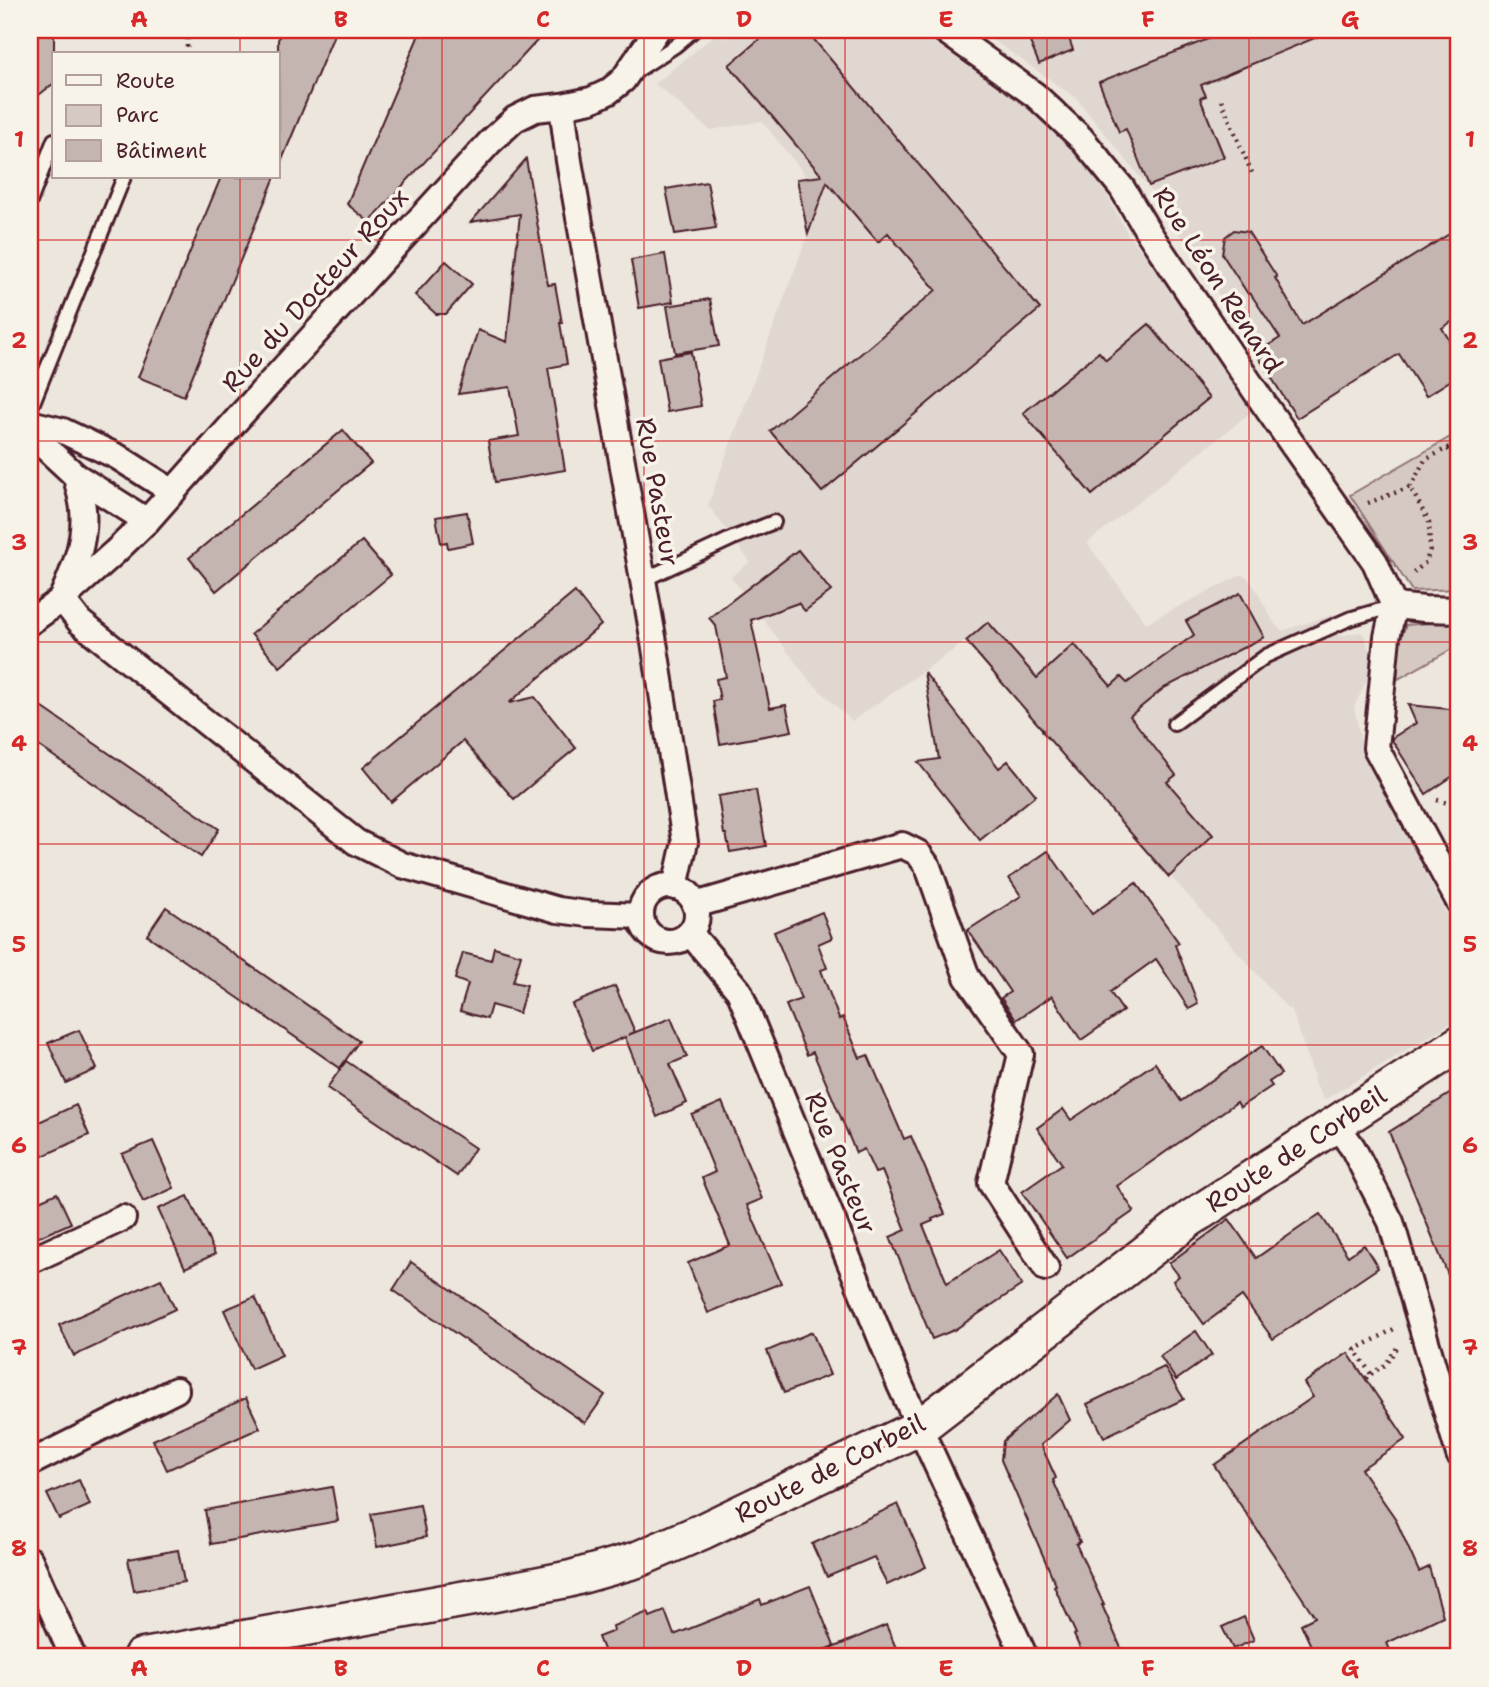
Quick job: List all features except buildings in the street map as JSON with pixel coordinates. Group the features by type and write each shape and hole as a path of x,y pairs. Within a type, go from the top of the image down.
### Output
{"main road":[{"name":"Route de Corbeil","path":"141,1657 181,1653 569,1579 636,1560 701,1532 920,1427 1191,1218 1459,1044"}],"street":[{"name":"Rue du Docteur Roux","path":"30,622 62,599 147,521 490,142 515,119 535,109 591,100 608,92 623,80 657,30"},
{"name":"Rue Léon Renard","path":"944,30 1035,95 1081,138 1122,188 1149,233 1264,404 1375,562 1394,606"},
{"name":"Rue Pasteur","path":"562,106 569,161 655,648 685,842 675,887"},
{"path":"30,425 63,431 107,452 173,492"},
{"path":"30,425 47,449 76,476 147,521"},
{"path":"76,476 83,509 82,543 62,599 80,622 356,842 402,865 558,910 640,916"},
{"path":"1459,610 1394,606 1387,637 1376,748 1459,902"},
{"path":"695,905 902,845 918,853 928,867 967,977 1021,1054 990,1183 1046,1268"},
{"path":"675,887 683,890 695,905 695,925 681,940 671,943 660,941 650,936 643,927 640,916 642,906 655,890 675,887"},
{"name":"Rue Pasteur","path":"690,933 739,991 900,1385 1025,1657"},
{"path":"1336,1124 1353,1148 1391,1222 1459,1454"},
{"path":"30,1261 123,1218"},
{"path":"30,1463 176,1390"},
{"path":"30,1560 73,1657"}],"lane":[{"path":"623,80 675,46 694,30"},
{"path":"30,202 52,145"},
{"path":"30,410 124,178"},
{"path":"643,580 774,522"},
{"path":"1174,724 1266,656 1349,619 1394,606"}],"path":[{"path":"187,52 187,39 195,30"},
{"path":"1221,100 1252,173"},
{"path":"1368,503 1410,487 1425,460 1459,442"},
{"path":"1448,449 1459,461"},
{"path":"1410,487 1429,522 1430,549"},
{"path":"1371,1374 1355,1350 1419,1316"},
{"path":"1366,1378 1385,1365"}],"shaded area":[{"path":"737,30 916,30 1033,112 1096,174 1128,235 1169,282 1256,408 1087,543 1146,623 1241,575 1248,578 1276,626 1282,631 1335,614 1340,636 1360,632 1365,636 1373,667 1354,707 1362,749 1459,938 1459,1018 1324,1100 1313,1080 1315,1079 1291,1008 1288,1009 1156,862 966,641 852,721 810,681 731,577 750,562 708,505 822,196 762,121 710,130 655,84 717,33 724,39"},
{"path":"979,30 1459,30 1459,317 1297,418 1157,198 1076,98"}],"green space":[{"path":"1459,432 1459,589 1412,591 1350,495"},
{"path":"1459,623 1459,645 1398,679 1396,650 1406,625"}]}
